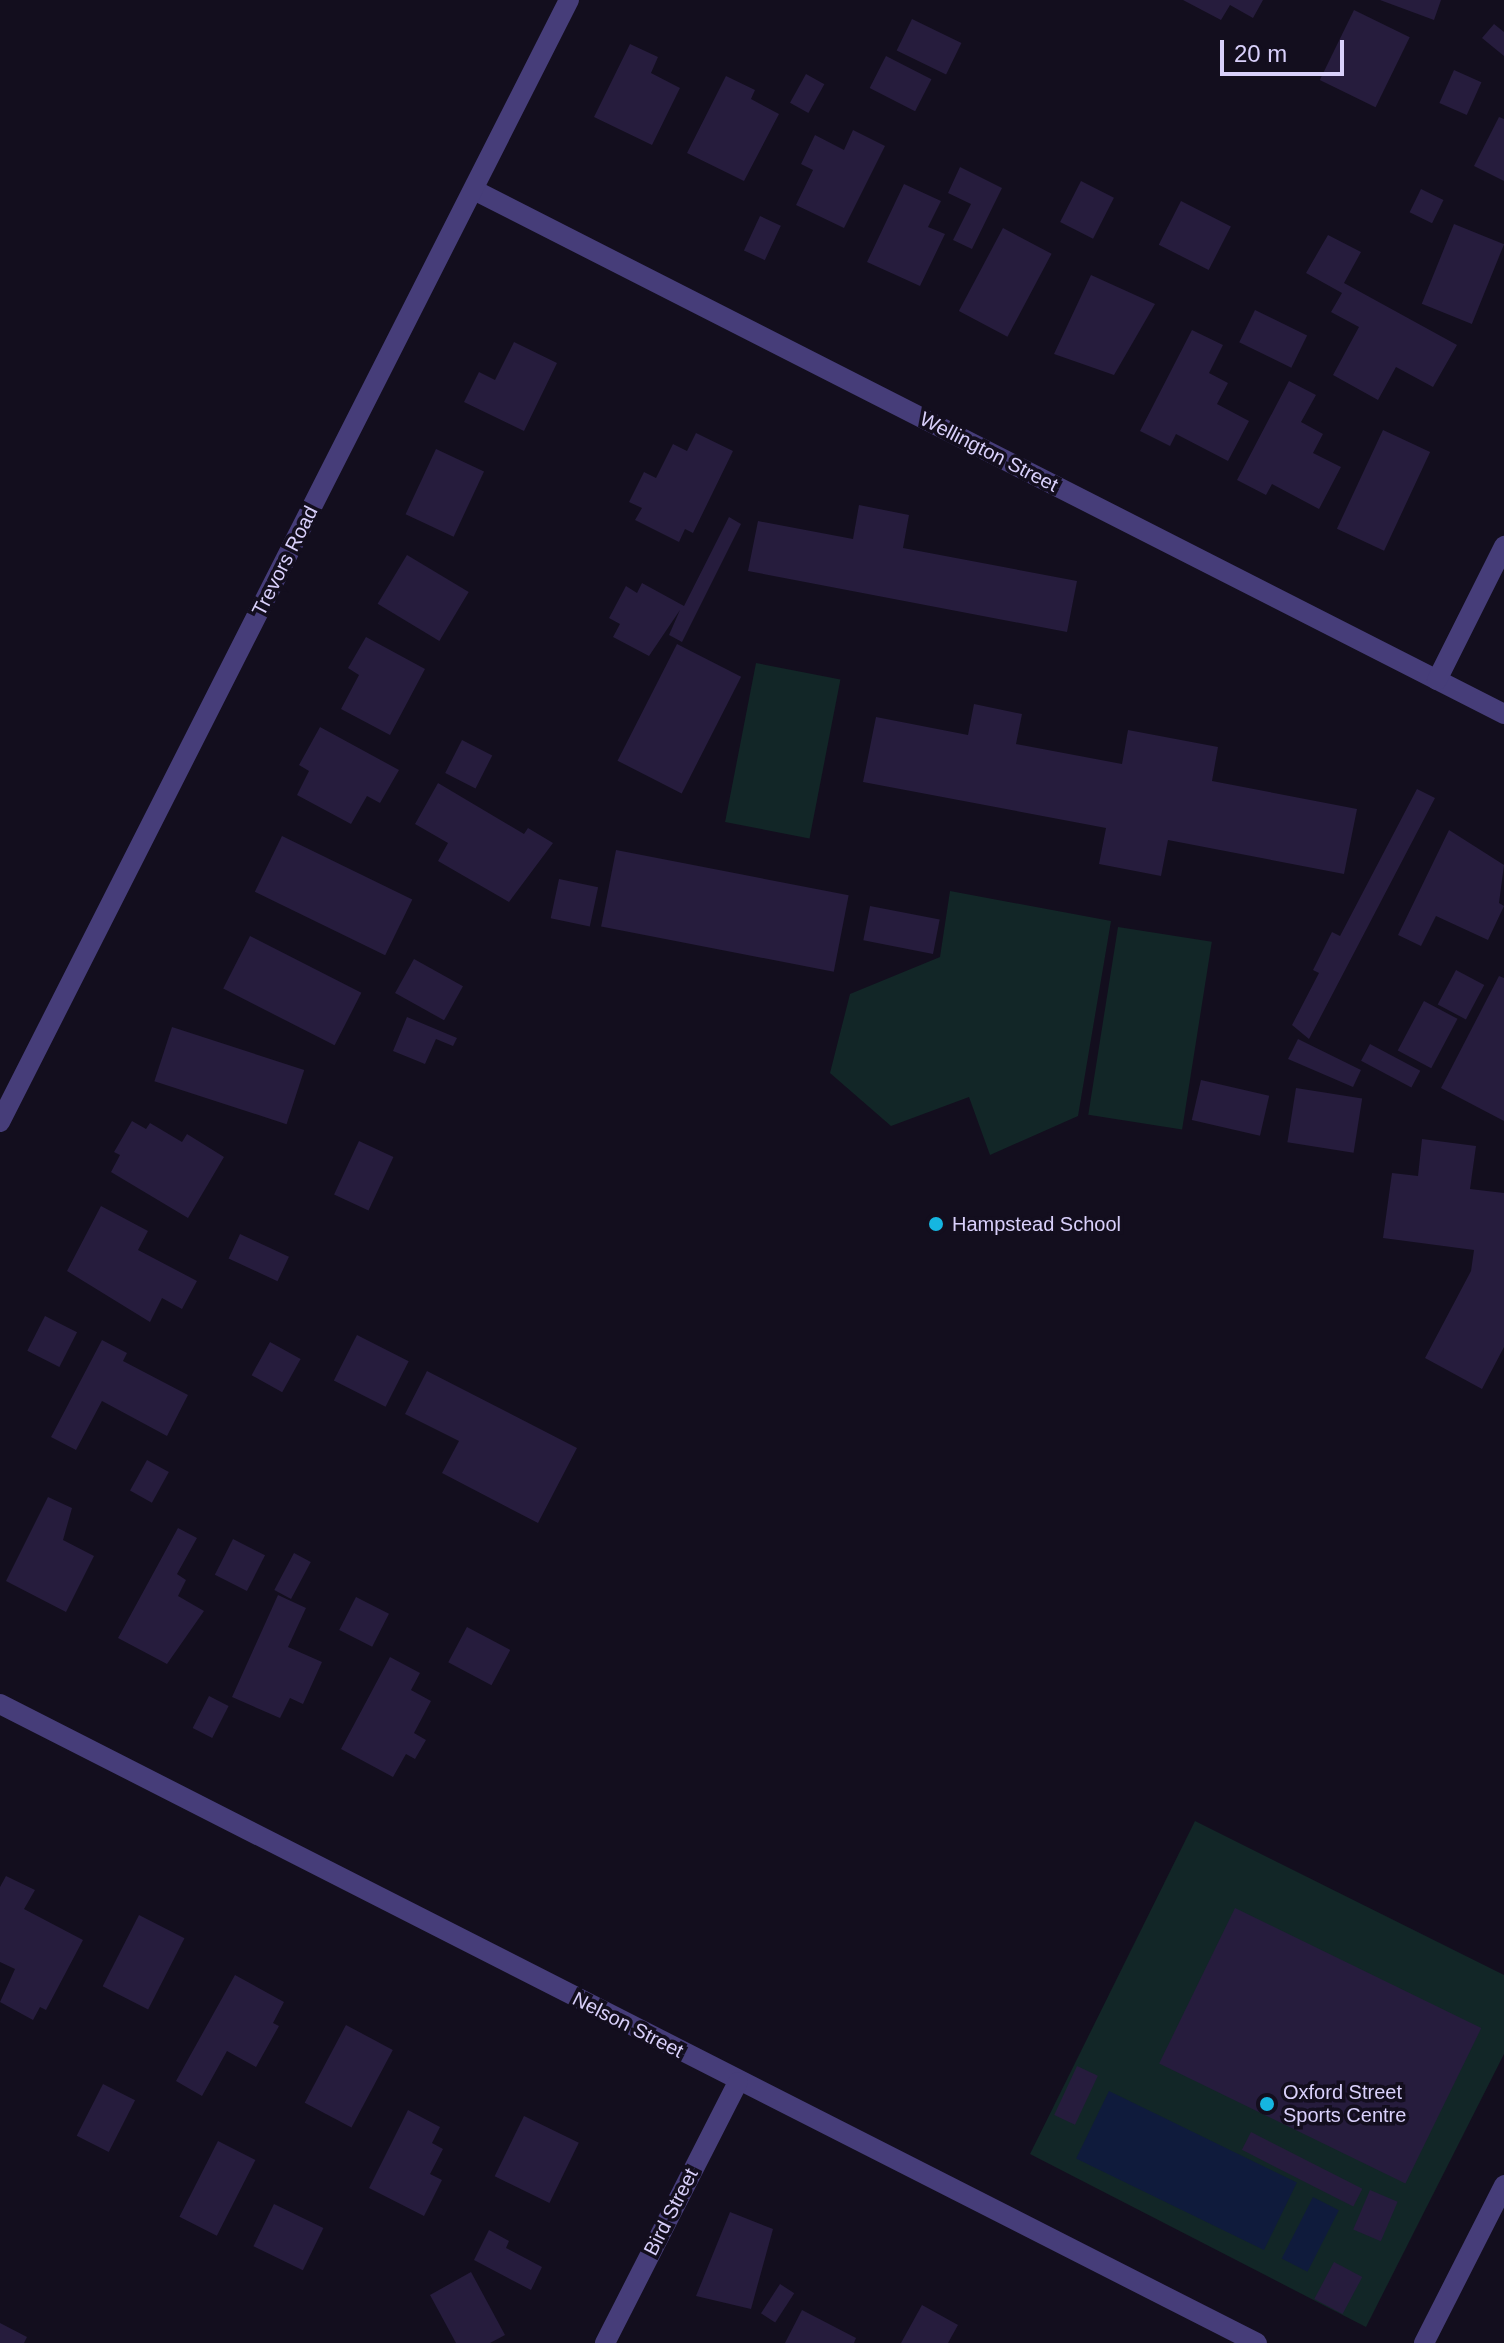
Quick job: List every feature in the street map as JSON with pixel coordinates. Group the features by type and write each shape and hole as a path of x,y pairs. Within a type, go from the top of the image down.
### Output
{"street":[{"name":"Trevors Road","path":"0,1122 569,0"},
{"name":"Wellington Street","path":"474,190 1504,714"},
{"path":"1437,680 1504,546"},
{"name":"Nelson Street","path":"0,1704 738,2082 1257,2343"},
{"name":"Bird Street","path":"605,2343 738,2082"},
{"path":"1424,2343 1504,2185"}],"green space":[{"path":"756,663 840,679 810,838 725,822"},
{"path":"950,891 1111,921 1078,1116 990,1155 969,1097 891,1126 830,1073 850,994 940,957"},
{"path":"1118,927 1212,942 1182,1130 1088,1115"},
{"name":"Oxford Street Sports Centre","path":"1195,1821 1504,1975 1504,2054 1366,2327 1030,2154"}],"water":[{"path":"1109,2091 1297,2183 1264,2250 1076,2158"},
{"path":"1313,2197 1339,2210 1308,2272 1282,2258"}],"building":[{"path":"1183,0 1263,0 1253,18 1230,5 1221,20"},
{"path":"1380,0 1441,0 1434,20"},
{"path":"1354,10 1410,37 1376,107 1320,80"},
{"path":"912,19 961,43 946,75 897,50"},
{"path":"1494,24 1504,32 1504,56 1482,38"},
{"path":"630,44 658,57 651,73 680,88 652,145 594,117"},
{"path":"886,56 931,79 915,111 870,88"},
{"path":"1454,70 1481,82 1467,115 1439,103"},
{"path":"806,74 824,84 808,113 790,103"},
{"path":"726,76 755,90 751,99 779,114 744,181 687,153"},
{"path":"1499,117 1504,119 1504,181 1474,166"},
{"path":"853,130 885,146 844,228 796,205 813,170 801,164 815,135 844,150"},
{"path":"960,167 1002,188 972,249 953,240 971,204 948,193"},
{"path":"1081,181 1114,198 1093,239 1060,222"},
{"path":"904,184 941,201 928,227 945,234 920,286 867,262"},
{"path":"1421,189 1443,200 1432,223 1410,212"},
{"path":"1181,201 1231,226 1209,270 1159,245"},
{"path":"760,216 781,226 765,260 744,250"},
{"path":"1454,224 1504,244 1472,324 1422,304"},
{"path":"1003,228 1052,254 1007,337 959,311"},
{"path":"1328,235 1361,252 1344,283 1457,345 1433,387 1396,367 1378,400 1333,375 1359,327 1331,312 1342,293 1306,273"},
{"path":"1091,275 1155,304 1114,375 1054,354"},
{"path":"1255,310 1307,335 1291,368 1239,342"},
{"path":"1192,330 1223,345 1209,373 1228,383 1217,404 1249,421 1228,461 1176,434 1170,446 1140,431"},
{"path":"514,342 557,363 524,431 464,402 479,372 495,380"},
{"path":"1289,381 1316,395 1301,422 1323,434 1313,453 1341,467 1319,509 1272,484 1266,495 1237,480"},
{"path":"1383,430 1430,452 1384,551 1337,529"},
{"path":"696,433 733,451 693,533 685,529 679,542 635,520 642,508 629,502 644,472 656,478 673,444 687,451"},
{"path":"436,449 484,471 454,537 406,514"},
{"path":"859,505 909,515 903,548 1077,581 1067,632 748,571 758,521 853,539"},
{"path":"729,517 741,524 682,642 669,635 680,610 649,656 613,637 620,624 609,618 626,586 637,593 642,583 684,606"},
{"path":"407,555 469,592 439,641 378,604"},
{"path":"366,637 425,669 390,735 341,709 359,675 348,668"},
{"path":"677,644 741,677 682,793 618,761"},
{"path":"974,704 1022,714 1016,744 1122,764 1128,730 1218,747 1212,781 1357,809 1344,874 1168,840 1161,876 1099,864 1106,828 863,782 876,717 968,735"},
{"path":"320,727 399,770 380,803 367,796 351,824 297,795 309,771 299,765"},
{"path":"462,740 492,755 475,788 445,773"},
{"path":"438,783 524,834 528,828 553,843 509,902 438,861 448,843 415,824"},
{"path":"1417,789 1435,798 1309,1039 1292,1025 1319,973 1313,970 1332,932 1340,936"},
{"path":"1449,830 1504,865 1499,903 1504,906 1488,940 1436,916 1421,946 1398,935"},
{"path":"282,836 412,900 385,955 255,892"},
{"path":"616,850 849,895 834,972 601,927"},
{"path":"559,879 598,887 590,926 551,918"},
{"path":"870,906 940,920 933,954 863,940"},
{"path":"250,936 361,993 335,1045 223,989"},
{"path":"414,959 463,986 444,1020 395,993"},
{"path":"1456,970 1484,985 1466,1019 1438,1004"},
{"path":"1499,976 1504,978 1504,1121 1441,1088"},
{"path":"1424,1001 1458,1019 1431,1068 1398,1050"},
{"path":"407,1017 457,1038 453,1046 436,1039 425,1064 393,1051"},
{"path":"172,1027 304,1070 287,1124 154,1081"},
{"path":"1298,1039 1361,1070 1353,1087 1288,1059"},
{"path":"1370,1044 1420,1071 1411,1088 1361,1061"},
{"path":"1201,1080 1269,1096 1260,1136 1192,1120"},
{"path":"1296,1088 1362,1098 1354,1153 1287,1142"},
{"path":"132,1121 146,1129 150,1123 182,1142 187,1134 224,1157 188,1218 111,1172 120,1155 114,1152"},
{"path":"1422,1139 1476,1146 1470,1189 1504,1193 1504,1347 1482,1389 1425,1358 1471,1271 1474,1250 1383,1238 1392,1173 1418,1176"},
{"path":"359,1141 393,1157 369,1211 334,1194"},
{"path":"101,1206 148,1231 138,1250 197,1281 182,1309 162,1298 150,1322 67,1271"},
{"path":"240,1234 289,1257 278,1281 229,1258"},
{"path":"45,1316 77,1332 59,1367 27,1351"},
{"path":"357,1335 409,1361 386,1407 334,1380"},
{"path":"102,1340 127,1353 123,1361 188,1395 167,1436 102,1401 76,1450 51,1437"},
{"path":"270,1342 301,1359 282,1392 252,1375"},
{"path":"427,1371 577,1448 538,1523 442,1473 459,1441 405,1414"},
{"path":"147,1460 169,1472 152,1503 130,1491"},
{"path":"48,1497 72,1508 63,1540 94,1556 66,1612 6,1581"},
{"path":"178,1528 197,1538 177,1574 186,1580 178,1596 204,1611 167,1664 118,1638"},
{"path":"233,1539 265,1555 247,1591 215,1575"},
{"path":"294,1553 311,1562 291,1599 274,1590"},
{"path":"278,1595 306,1608 288,1647 322,1662 303,1704 290,1698 280,1718 232,1697"},
{"path":"356,1597 389,1614 372,1647 339,1630"},
{"path":"467,1627 510,1650 491,1685 448,1662"},
{"path":"390,1657 420,1673 411,1690 431,1701 414,1733 426,1740 415,1759 406,1754 393,1777 341,1749"},
{"path":"209,1696 229,1706 212,1738 193,1728"},
{"path":"6,1876 35,1890 24,1909 83,1940 46,2010 40,2007 33,2020 0,2002 15,1969 0,1962 0,1887"},
{"path":"1235,1908 1481,2028 1405,2184 1159,2063"},
{"path":"139,1915 184,1938 148,2009 103,1986"},
{"path":"235,1975 284,2002 273,2023 279,2026 256,2067 227,2051 202,2096 176,2081"},
{"path":"346,2025 393,2050 351,2128 305,2103"},
{"path":"1077,2066 1098,2076 1075,2125 1054,2115"},
{"path":"103,2084 135,2100 109,2152 77,2136"},
{"path":"408,2110 440,2127 432,2143 443,2149 430,2174 442,2180 424,2216 369,2188"},
{"path":"524,2116 579,2143 549,2203 495,2176"},
{"path":"1251,2132 1362,2189 1353,2207 1242,2150"},
{"path":"218,2141 255,2160 217,2236 179,2217"},
{"path":"1370,2190 1398,2202 1381,2241 1353,2230"},
{"path":"274,2204 323,2228 303,2270 253,2246"},
{"path":"730,2212 773,2229 751,2309 696,2296"},
{"path":"489,2230 509,2241 506,2248 542,2267 531,2290 474,2260"},
{"path":"1334,2262 1362,2277 1343,2314 1314,2299"},
{"path":"471,2272 505,2335 490,2343 456,2343 430,2295"},
{"path":"780,2284 794,2293 775,2323 761,2313"},
{"path":"922,2305 958,2325 948,2343 901,2343"},
{"path":"802,2310 856,2338 854,2343 785,2343"},
{"path":"0,2323 27,2337 24,2343 0,2343"}],"place":[{"name":"Hampstead School","path":"936,1224"},
{"name":"Oxford Street Sports Centre","path":"1267,2104"}]}
